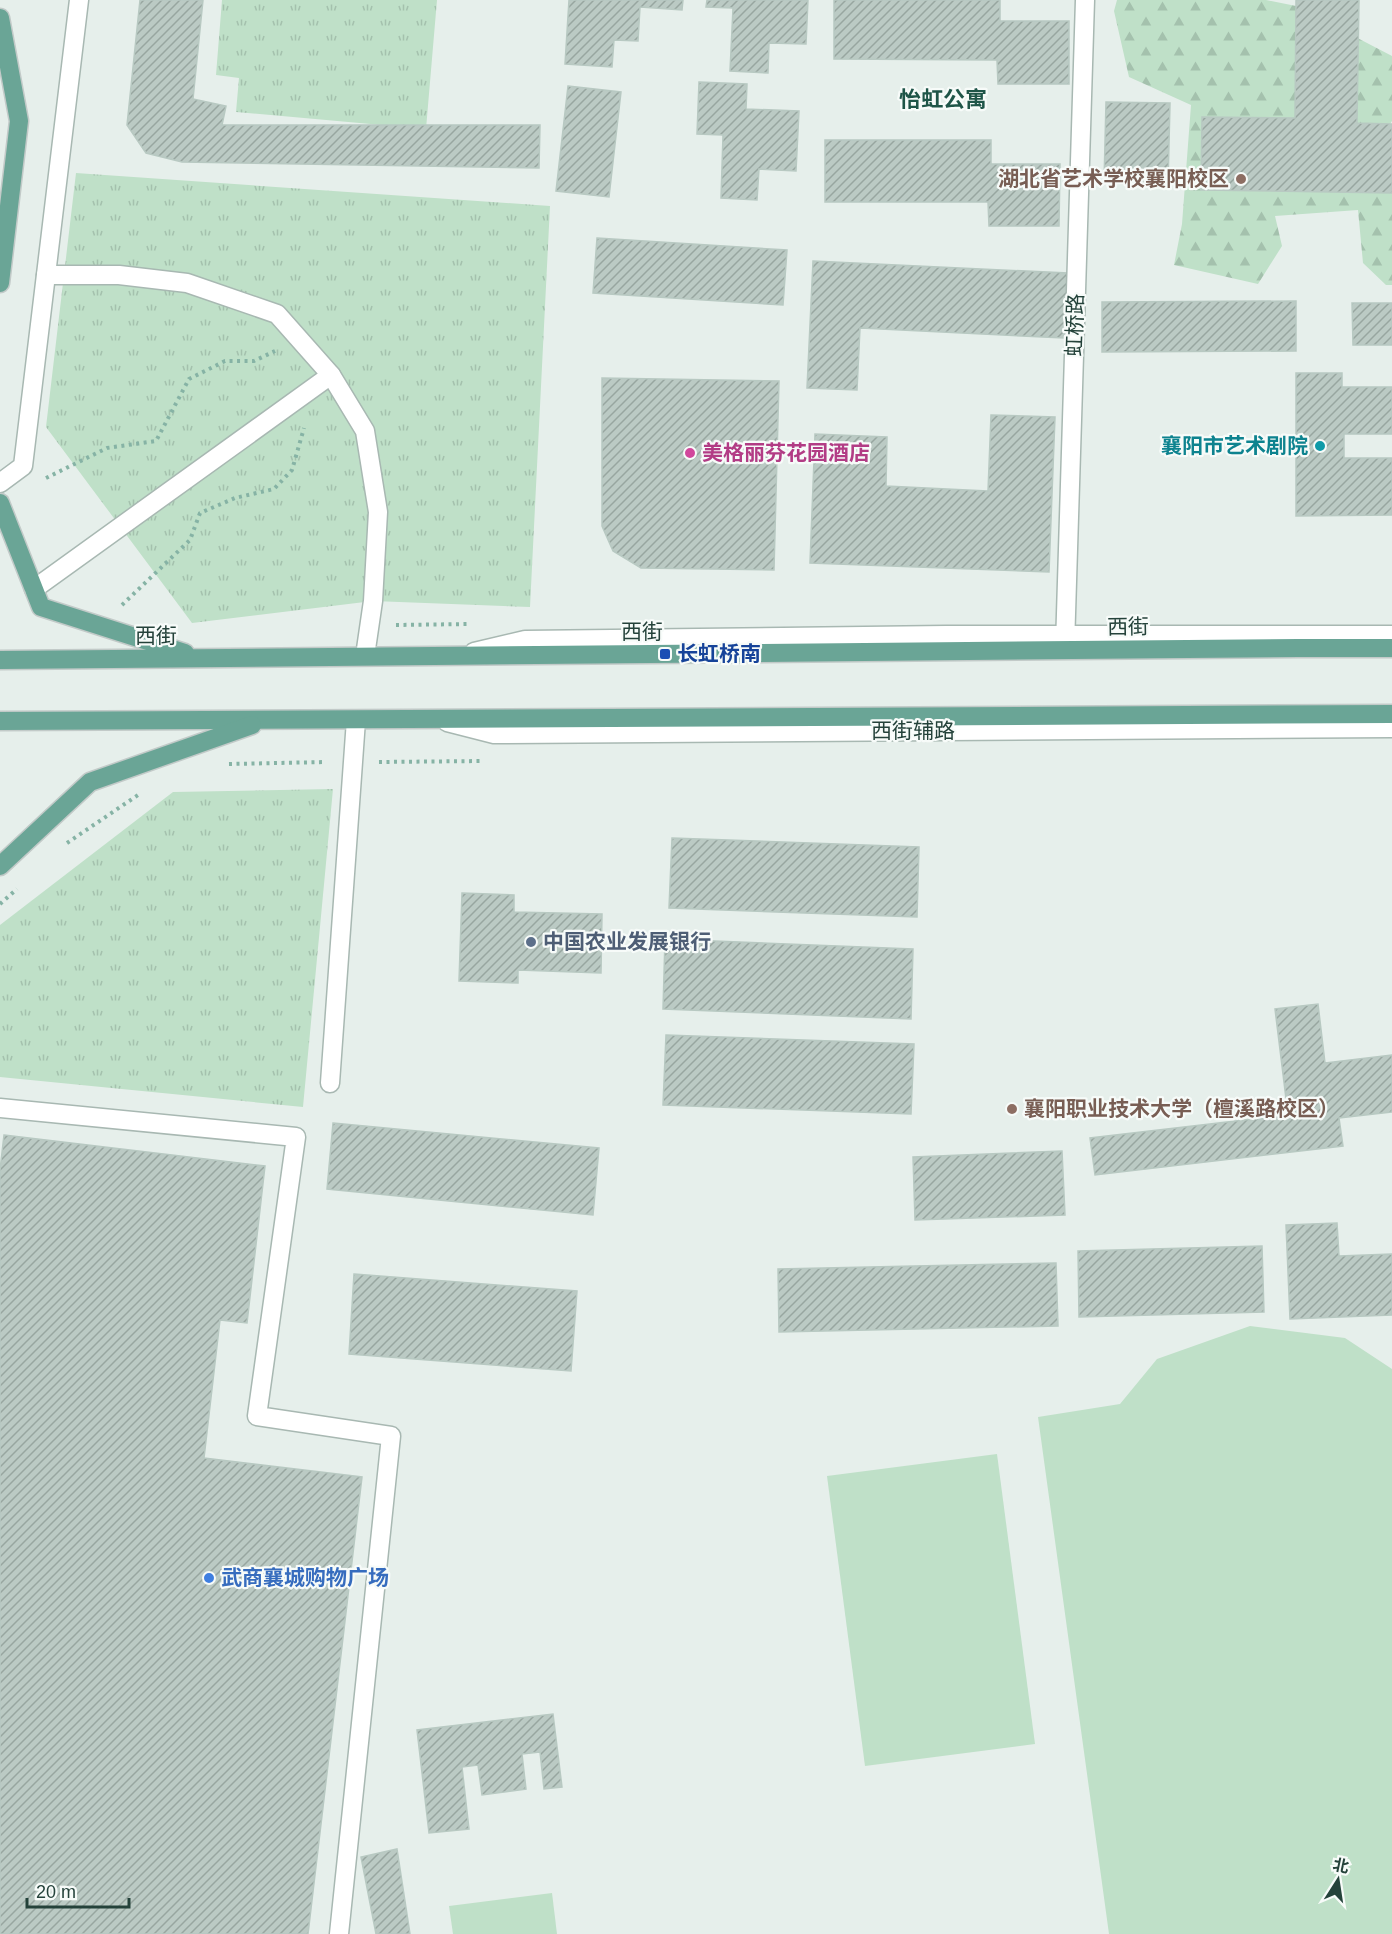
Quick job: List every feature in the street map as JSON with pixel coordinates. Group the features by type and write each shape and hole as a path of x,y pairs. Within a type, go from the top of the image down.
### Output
{"main road":[{"path":"0,18 19,122 0,283"},
{"path":"0,502 41,607 201,658"},
{"name":"西街","path":"0,660 455,656 1066,642 1392,648"},
{"path":"0,721 1392,714"},
{"path":"0,866 90,782 266,720"}],"street":[{"path":"0,483 23,466 79,0"},
{"name":"虹桥路","path":"1066,642 1085,0"},
{"path":"46,275 119,274 187,283 277,314 330,375 365,431 378,512 373,601 365,656"},
{"path":"34,589 330,375"},
{"path":"1066,642 1392,635"},
{"name":"西街辅路","path":"437,719 494,734 1392,729"},
{"path":"330,1083 356,720"},
{"path":"0,1108 296,1137 257,1416 391,1436 339,1934"}],"path":[{"path":"43,480 107,448 156,441 189,379 225,361 254,361 299,339"},
{"path":"115,611 190,540 200,513 235,498 274,489 292,470 304,426"},
{"path":"61,849 144,791"},
{"path":"0,904 19,887"}],"green space":[{"path":"222,0 437,0 426,129 236,112 239,78 216,75"},
{"path":"1117,0 1266,0 1296,6 1392,56 1392,121 1390,124 1392,127 1392,285 1386,285 1363,263 1358,210 1275,216 1282,246 1258,284 1174,265 1182,224 1191,105 1129,77 1114,11"},
{"path":"76,173 550,206 530,607 373,601 192,623 46,427"},
{"path":"333,789 303,1107 0,1077 0,925 173,792"},
{"path":"1250,1326 1345,1338 1392,1369 1392,1934 1109,1934 1038,1417 1120,1404 1157,1359"},
{"path":"997,1454 1035,1744 865,1766 827,1476"},
{"path":"552,1893 557,1934 453,1934 449,1906"}],"building":[{"path":"140,0 203,0 193,99 226,106 222,125 540,125 539,168 182,162 146,153 127,125"},
{"path":"569,0 683,0 682,10 640,7 638,41 614,40 612,67 565,64"},
{"path":"707,0 808,0 806,44 769,43 768,73 730,71 733,8 706,7"},
{"path":"834,0 1000,0 1000,21 1069,21 1069,84 998,84 997,60 834,59"},
{"path":"1296,0 1359,0 1357,123 1392,124 1392,193 1201,190 1202,117 1295,118"},
{"path":"699,82 747,84 746,109 799,111 796,171 759,169 757,200 721,198 723,135 697,134"},
{"path":"568,86 621,92 609,197 556,191"},
{"path":"1106,102 1170,103 1168,185 1104,183"},
{"path":"825,140 991,140 991,164 1060,164 1059,226 989,226 988,202 825,202"},
{"path":"597,238 787,250 783,305 593,293"},
{"path":"813,261 1068,273 1064,338 860,328 857,390 807,388"},
{"path":"1296,301 1296,351 1102,352 1102,302"},
{"path":"1352,303 1392,303 1392,345 1353,345"},
{"name":"襄阳市艺术剧院","path":"1296,373 1342,373 1342,387 1392,387 1392,434 1344,434 1344,458 1392,458 1392,515 1296,516"},
{"name":"美格丽芬花园酒店","path":"602,378 779,381 774,570 641,568 613,551 602,526"},
{"path":"991,415 1055,417 1049,572 810,563 815,434 887,437 886,486 988,491"},
{"path":"672,838 919,847 917,917 669,908"},
{"name":"中国农业发展银行","path":"462,893 514,895 514,912 602,914 601,973 518,970 518,983 459,981"},
{"path":"665,939 913,949 911,1019 663,1009"},
{"path":"1318,1004 1325,1063 1392,1055 1392,1112 1339,1118 1343,1146 1095,1175 1090,1138 1288,1115 1275,1009"},
{"path":"666,1035 914,1044 911,1114 663,1105"},
{"path":"333,1123 599,1148 593,1215 327,1189"},
{"name":"武商襄城购物广场","path":"4,1135 265,1166 247,1323 220,1320 204,1458 362,1477 308,1934 0,1934 0,1170"},
{"path":"1062,1151 1065,1215 915,1220 913,1157"},
{"path":"1337,1223 1339,1256 1392,1254 1392,1315 1290,1319 1286,1225"},
{"path":"1262,1246 1264,1312 1079,1317 1078,1251"},
{"path":"1056,1263 1058,1326 779,1332 778,1269"},
{"path":"354,1274 577,1291 571,1371 349,1354"},
{"path":"553,1714 562,1787 544,1789 540,1752 522,1754 526,1789 482,1795 478,1765 462,1767 469,1829 429,1833 417,1730"},
{"path":"397,1849 410,1934 376,1934 361,1857"}],"place":[{"name":"湖北省艺术学校襄阳校区","path":"1241,179"},
{"name":"襄阳市艺术剧院","path":"1320,446"},
{"name":"美格丽芬花园酒店","path":"690,453"},
{"name":"长虹桥南","path":"665,654"},
{"name":"中国农业发展银行","path":"531,942"},
{"name":"襄阳职业技术大学（檀溪路校区）","path":"1012,1109"},
{"name":"武商襄城购物广场","path":"209,1578"}],"district":[{"name":"怡虹公寓","path":"943,99"}]}
